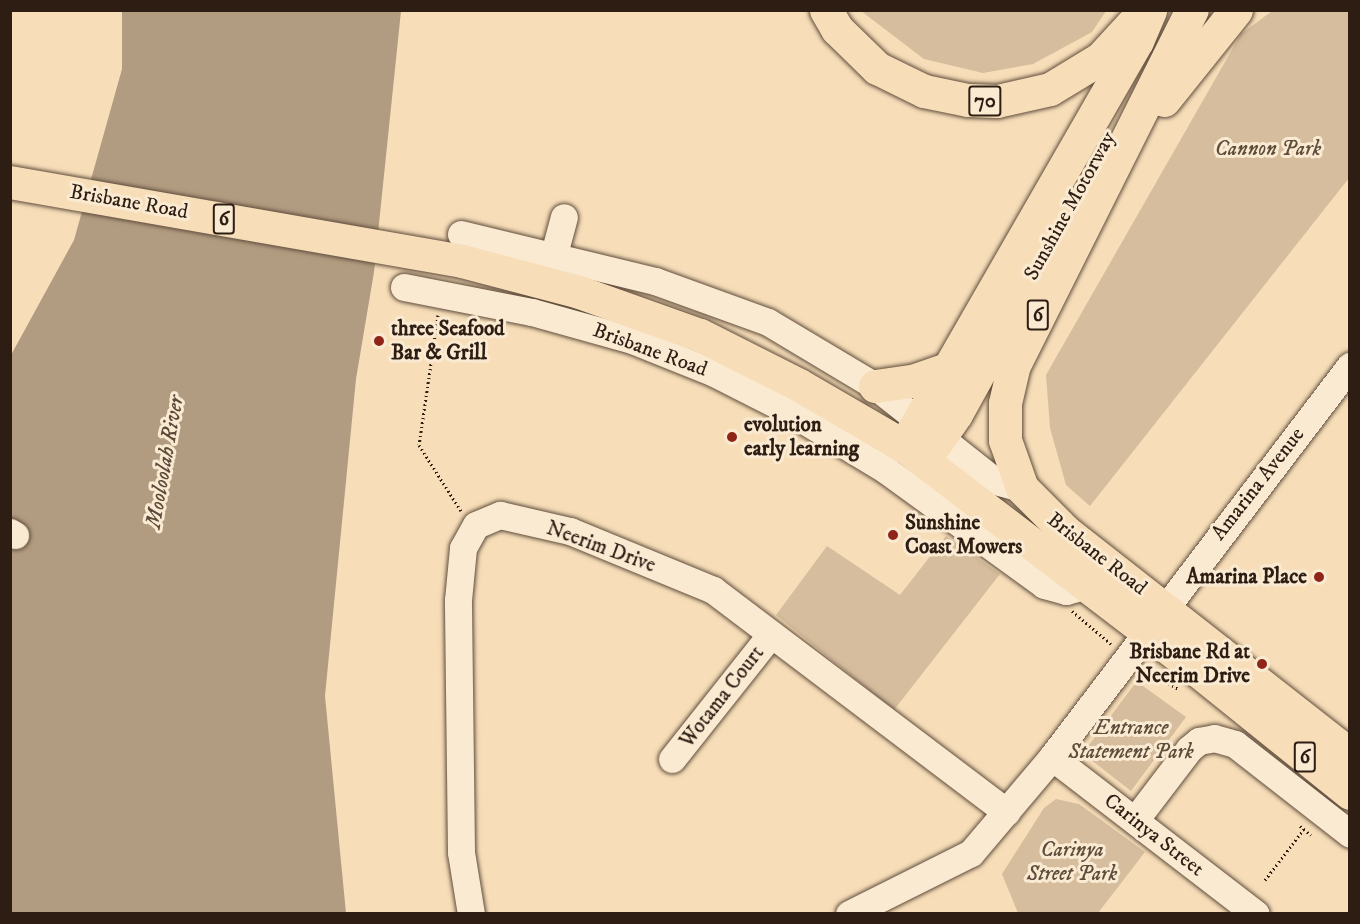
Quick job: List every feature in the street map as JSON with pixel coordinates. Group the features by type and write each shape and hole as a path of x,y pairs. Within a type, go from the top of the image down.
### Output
{"main road":[{"name":"70","path":"826,10 859,53 900,81 950,98 997,101 1034,94 1077,76 1101,58 1148,10"},
{"name":"Sunshine Motorway","path":"921,441 949,368 1137,41 1148,10"},
{"name":"Sunshine Motorway","path":"921,441 1176,10"},
{"name":"6","path":"1022,488 1005,440 1005,403 1012,367 1123,154 1192,10"},
{"path":"1123,154 1236,10"},
{"name":"Brisbane Road","path":"10,182 403,250 528,277 620,305 700,335 792,397 921,441 1089,585 1155,619 1350,755"},
{"path":"875,386 912,381 949,368"},
{"name":"Brisbane Road","path":"1022,488 1045,514 1155,619 1350,793"}],"street":[{"path":"554,254 564,217"},
{"name":"Brisbane Road","path":"461,234 554,254 711,300 768,322 822,352 875,386 921,441 995,480 1022,488"},
{"name":"Brisbane Road","path":"404,287 532,312 632,340 714,373 792,397 1044,585 1066,591 1089,585"},
{"name":"Brisbane Road","path":"700,335 711,300"},
{"path":"792,397 822,352"},
{"name":"Amarina Avenue","path":"1155,619 1350,366"},
{"name":"Neerim Drive","path":"476,525 500,515 570,531 713,590 1007,812"},
{"path":"471,914 461,852 458,600 463,548 476,525"},
{"path":"849,914 971,853 1052,757 1155,619"},
{"name":"Wotama Court","path":"672,759 771,634"},
{"path":"1135,820 1189,749 1199,741 1214,738 1235,744 1350,834"},
{"name":"Carinya Street","path":"1052,757 1256,914"}],"path":[{"path":"442,293 418,445 462,513 476,525"},
{"path":"1300,826 1311,835"},
{"path":"1265,880 1304,829"}],"green space":[{"path":"861,11 1106,11 1092,32 1033,64 983,73 924,59"},
{"name":"Cannon Park","path":"1272,11 1349,11 1349,178 1090,506 1066,485 1050,428 1046,375 1241,34"},
{"path":"946,536 1000,574 894,710 776,615 827,546 900,595"},
{"name":"Entrance Statement Park","path":"1134,685 1143,686 1186,717 1131,791 1086,756 1086,749"},
{"name":"Carinya Street Park","path":"1056,799 1079,804 1145,852 1098,913 1018,913 1002,874 1044,808"}],"water":[{"name":"Mooloolah River","path":"122,11 401,11 374,272 356,379 325,696 346,913 11,914 11,355 74,240 122,69"}],"place":[{"name":"three Seafood Bar & Grill","path":"379,341"},
{"name":"evolution early learning","path":"732,437"},
{"name":"Sunshine Coast Mowers","path":"893,535"},
{"name":"Amarina Place","path":"1319,577"},
{"name":"Brisbane Rd at Neerim Drive","path":"1262,664"}]}
